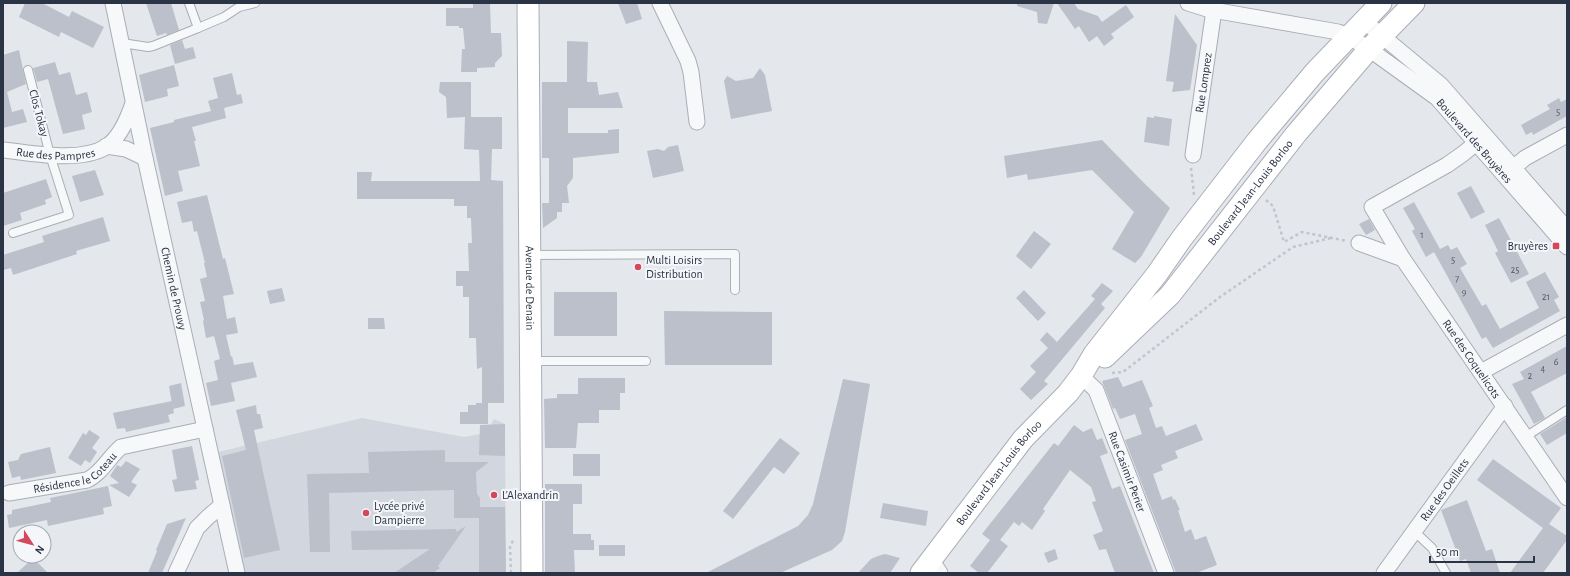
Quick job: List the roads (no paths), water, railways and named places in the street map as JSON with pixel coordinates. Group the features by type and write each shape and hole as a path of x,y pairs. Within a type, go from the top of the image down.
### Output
{"main road":[{"name":"Avenue de Denain","path":"518,3 522,573"},
{"name":"Avenue de Denain","path":"528,3 532,573"},
{"name":"Boulevard Jean-Louis Borloo","path":"930,569 1023,439 1065,397 1081,376 1094,354 1145,290 1182,238 1257,141 1288,103 1348,36 1381,3"},
{"name":"Boulevard Jean-Louis Borloo","path":"1081,376 1098,364 1162,302 1270,165 1375,42 1414,3"}],"street":[{"name":"Chemin de Prouvy","path":"114,3 133,103 206,429 236,573"},
{"path":"660,3 688,61 691,72 697,122"},
{"path":"1188,3 1214,6 1326,29 1375,42"},
{"name":"Rue Lomprez","path":"1193,155 1214,6"},
{"path":"1364,21 1375,42"},
{"name":"Boulevard des Bruyères","path":"1375,42 1481,139 1509,171 1567,229"},
{"name":"Rue des Pampres","path":"3,150 50,155 79,155 90,153 106,146 113,140 126,122 133,103"},
{"path":"1509,171 1524,158 1567,135"},
{"name":"Rue des Coquelicots","path":"1481,139 1447,165 1372,207 1403,259 1567,498"},
{"name":"Rue des Pampres","path":"106,146 126,149 145,158"},
{"name":"Boulevard des Bruyères","path":"1509,171 1567,247"},
{"path":"1359,243 1403,259"},
{"path":"1481,372 1567,325"},
{"name":"Rue Casimir Perier","path":"1081,376 1096,390 1166,573"},
{"name":"Rue des Oeillets","path":"1384,573 1505,406"},
{"name":"Résidence le Coteau","path":"9,493 87,480 95,476 121,447 206,429"},
{"path":"176,573 197,528 222,505"}],"lane":[{"path":"190,3 198,28"},
{"path":"122,43 148,47 153,46 224,17 239,8 255,3"},
{"name":"Clos Tokay","path":"13,233 69,215 50,155 28,70"},
{"path":"530,255 735,254 735,290"},
{"path":"531,361 646,361"},
{"path":"1525,437 1567,410"},
{"path":"1414,531 1432,548 1446,573"}],"place":[{"name":"Bruyères","path":"1556,246"},
{"name":"Multi Loisirs Distribution","path":"638,267"},
{"name":"L’Alexandrin","path":"494,495"},
{"name":"Lycée privé Dampierre","path":"366,513"}]}
